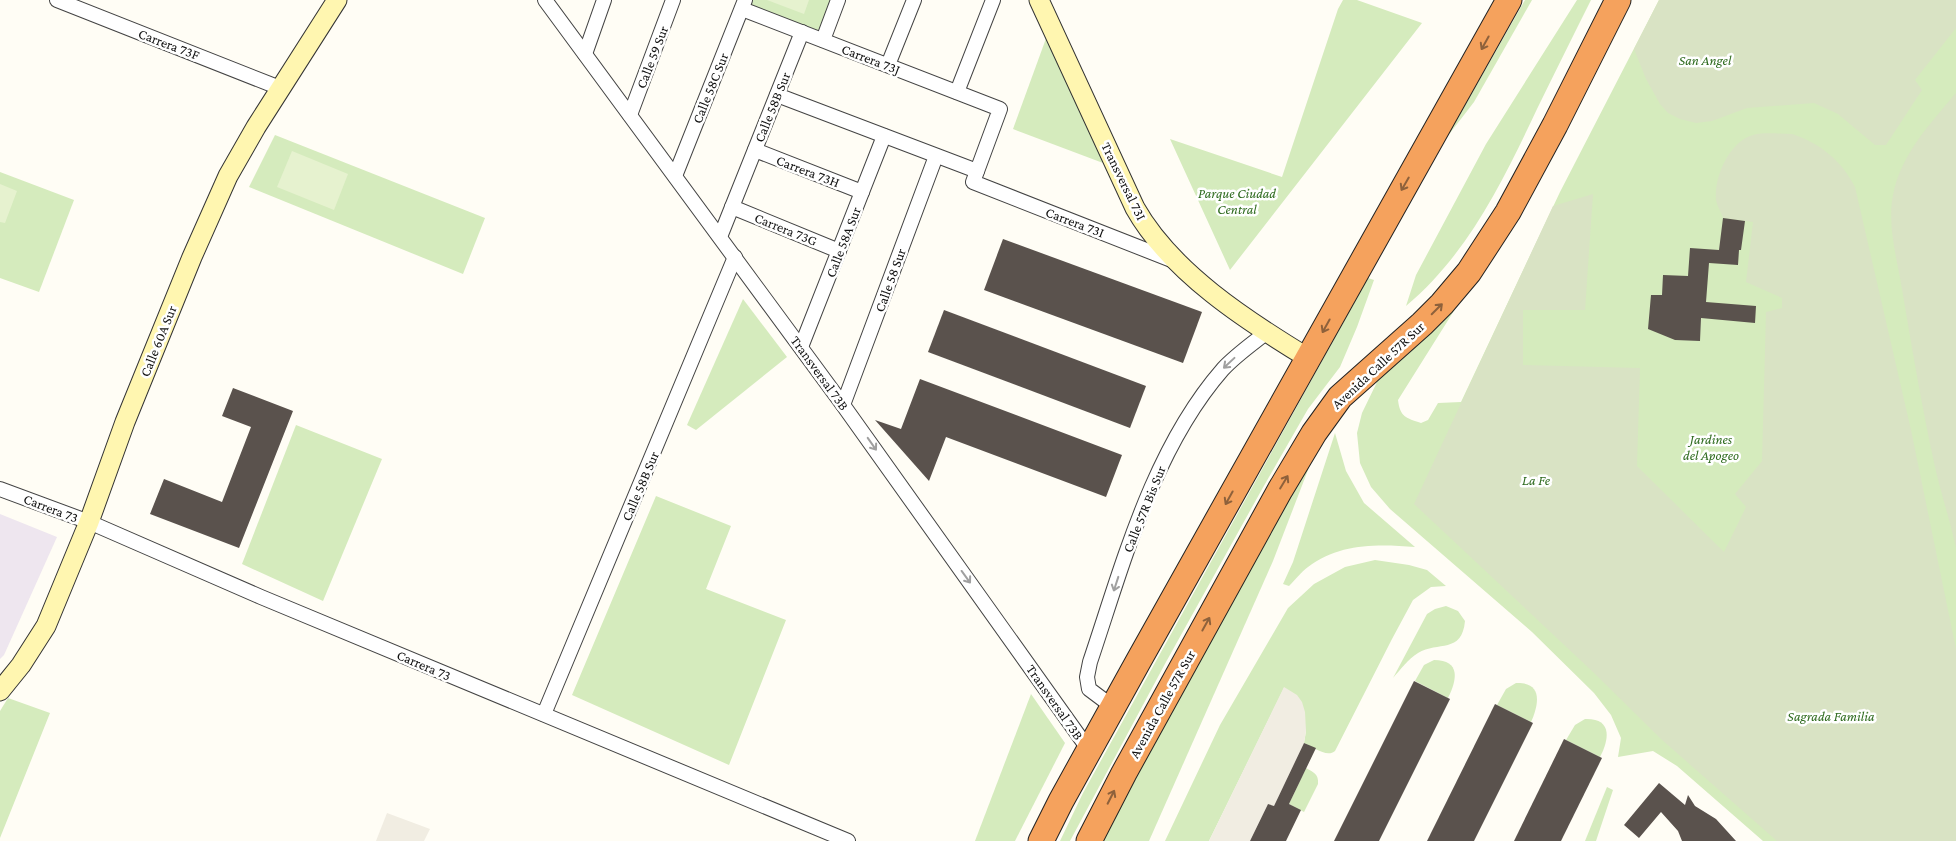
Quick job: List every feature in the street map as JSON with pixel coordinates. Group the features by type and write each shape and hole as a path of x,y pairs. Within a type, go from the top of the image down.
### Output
{"highway":[{"path":"1041,841 1089,750 1509,0"},
{"name":"Avenida Calle 57R Sur","path":"1089,841 1128,764 1280,490 1314,433 1340,397 1428,318 1469,272 1508,212 1556,125 1618,0"}],"street":[{"name":"Carrera 73F","path":"57,0 280,88"},
{"name":"Calle 60A Sur","path":"0,691 21,665 46,626 89,522 125,422 192,257 228,176 280,88 337,0"},
{"name":"Transversal 73B","path":"546,0 843,405 1089,750"},
{"path":"585,54 604,0"},
{"name":"Calle 59 Sur","path":"630,115 673,0"},
{"path":"823,40 838,0"},
{"path":"888,66 914,0"},
{"path":"958,92 993,0"},
{"name":"Transversal 73I","path":"1039,0 1135,208 1153,236 1176,262 1222,300 1308,358"},
{"name":"Carrera 73J","path":"743,4 802,32 1000,108 975,177"},
{"name":"Calle 58C Sur","path":"675,176 743,4"},
{"name":"Calle 58B Sur","path":"720,237 802,32"},
{"name":"Carrera 73I","path":"777,95 936,156 975,177 1176,262"},
{"name":"Calle 58A Sur","path":"801,348 884,136"},
{"name":"Carrera 73H","path":"755,150 862,192"},
{"name":"Calle 58 Sur","path":"843,405 936,156"},
{"name":"Carrera 73G","path":"732,208 839,251"},
{"name":"Calle 58B Sur","path":"544,714 735,258"},
{"name":"Calle 57R Bis Sur","path":"1113,707 1089,688 1087,677 1090,662 1135,527 1160,468 1194,410 1224,368 1267,332"},
{"name":"Carrera 73","path":"0,489 89,522 270,601 848,841"}],"shaded area":[{"path":"0,514 57,537 4,655 0,659"},
{"path":"1284,687 1297,695 1302,702 1305,712 1306,731 1304,743 1274,806 1268,804 1250,841 1209,841"},
{"path":"387,813 430,829 424,841 376,841"}],"green space":[{"path":"753,0 832,0 819,33 751,6"},
{"path":"767,0 809,0 804,14"},
{"name":"Parque Ciudad Central","path":"1343,0 1357,0 1422,23 1230,270 1170,139 1282,177 1338,9"},
{"path":"1525,0 1532,0 1474,102 1447,137"},
{"path":"1577,0 1591,0 1497,189 1466,240 1428,286 1406,306 1416,275 1486,144"},
{"name":"Jardines del Apogeo","path":"1659,0 1956,0 1956,841 1763,841 1677,766 1653,751 1618,757 1621,738 1611,715 1594,693 1532,632 1390,509 1371,487 1360,463 1357,433 1362,413 1378,380 1457,306 1398,400 1400,410 1405,416 1421,423 1428,420 1438,403 1461,402 1560,192"},
{"name":"San Angel","path":"1659,0 1956,0 1956,28 1915,80 1922,90 1886,145 1875,145 1838,114 1814,103 1747,108 1712,121 1696,123 1680,119 1668,113 1660,104 1646,79 1634,49"},
{"path":"1048,33 1103,163 1013,129"},
{"path":"1956,93 1956,548 1937,477 1926,423 1895,254 1891,206 1897,180 1910,153 1936,116"},
{"name":"La Fe","path":"1762,134 1792,134 1812,142 1829,154 1844,169 1855,187 1911,430 1956,649 1956,841 1777,841 1661,739 1593,672 1414,504 1553,206 1593,194 1585,310 1523,310 1523,365 1640,368 1637,466 1724,552 1746,507 1735,494 1762,461 1766,312 1782,308 1782,298 1746,282 1753,222 1723,218 1717,205 1716,191 1720,171 1730,153 1744,139"},
{"path":"275,135 485,218 463,274 249,187"},
{"path":"292,151 348,174 334,210 277,187"},
{"path":"0,172 74,200 39,292 0,278"},
{"path":"0,184 17,191 5,223 0,222"},
{"path":"1368,278 1374,280 1340,367 1308,409 1261,491 1070,841 1060,841 1083,793"},
{"path":"743,299 787,357 696,430 687,425"},
{"path":"296,425 382,459 323,601 242,564"},
{"path":"1335,433 1346,471 1364,503 1415,547 1387,545 1359,547 1333,553 1308,567 1289,586 1283,584 1293,562"},
{"path":"1313,457 1273,561 1149,841 1102,841 1207,640"},
{"path":"656,496 731,526 706,589 786,620 729,765 572,695"},
{"path":"1375,560 1409,565 1427,570 1446,586 1431,587 1413,600 1335,751 1324,753 1304,743 1306,731 1284,688 1209,841 1165,841 1220,725 1288,608 1314,584 1345,567"},
{"path":"1446,606 1458,611 1465,621 1459,638 1448,645 1418,653 1393,678 1427,614 1435,609"},
{"path":"1434,660 1449,663 1453,667 1455,678 1448,698 1415,681 1424,665"},
{"path":"1516,683 1531,686 1537,695 1536,708 1531,722 1497,705 1506,689"},
{"path":"1031,694 1065,743 1015,841 975,841"},
{"path":"8,698 50,713 0,838 0,711"},
{"path":"1585,719 1600,722 1606,731 1607,737 1600,757 1566,740 1575,725"},
{"path":"1306,768 1316,776 1318,784 1304,812 1289,804"},
{"path":"1607,787 1613,790 1596,841 1585,841"}],"building":[{"path":"1723,218 1745,221 1738,265 1709,263 1706,302 1756,306 1755,323 1701,318 1700,341 1675,340 1648,329 1651,295 1662,295 1663,275 1688,276 1690,248 1719,250"},
{"path":"1003,239 1202,312 1183,363 984,290"},
{"path":"944,310 1146,386 1130,428 928,352"},
{"path":"920,379 1122,455 1106,497 946,437 929,481 875,420 901,429"},
{"path":"233,388 293,411 239,548 150,514 164,479 222,502 251,427 222,416"},
{"path":"1414,681 1450,699 1379,841 1334,841"},
{"path":"1495,704 1533,723 1474,841 1427,841"},
{"path":"1564,739 1602,758 1561,841 1514,841"},
{"path":"1304,743 1316,748 1289,804 1301,810 1286,841 1250,841 1268,804 1274,806"},
{"path":"1659,783 1685,805 1688,795 1695,806 1716,819 1736,841 1682,841 1678,831 1661,812 1639,838 1624,825"}],"park label":[{"name":"Sagrada Familia","path":"1831,716"}]}
